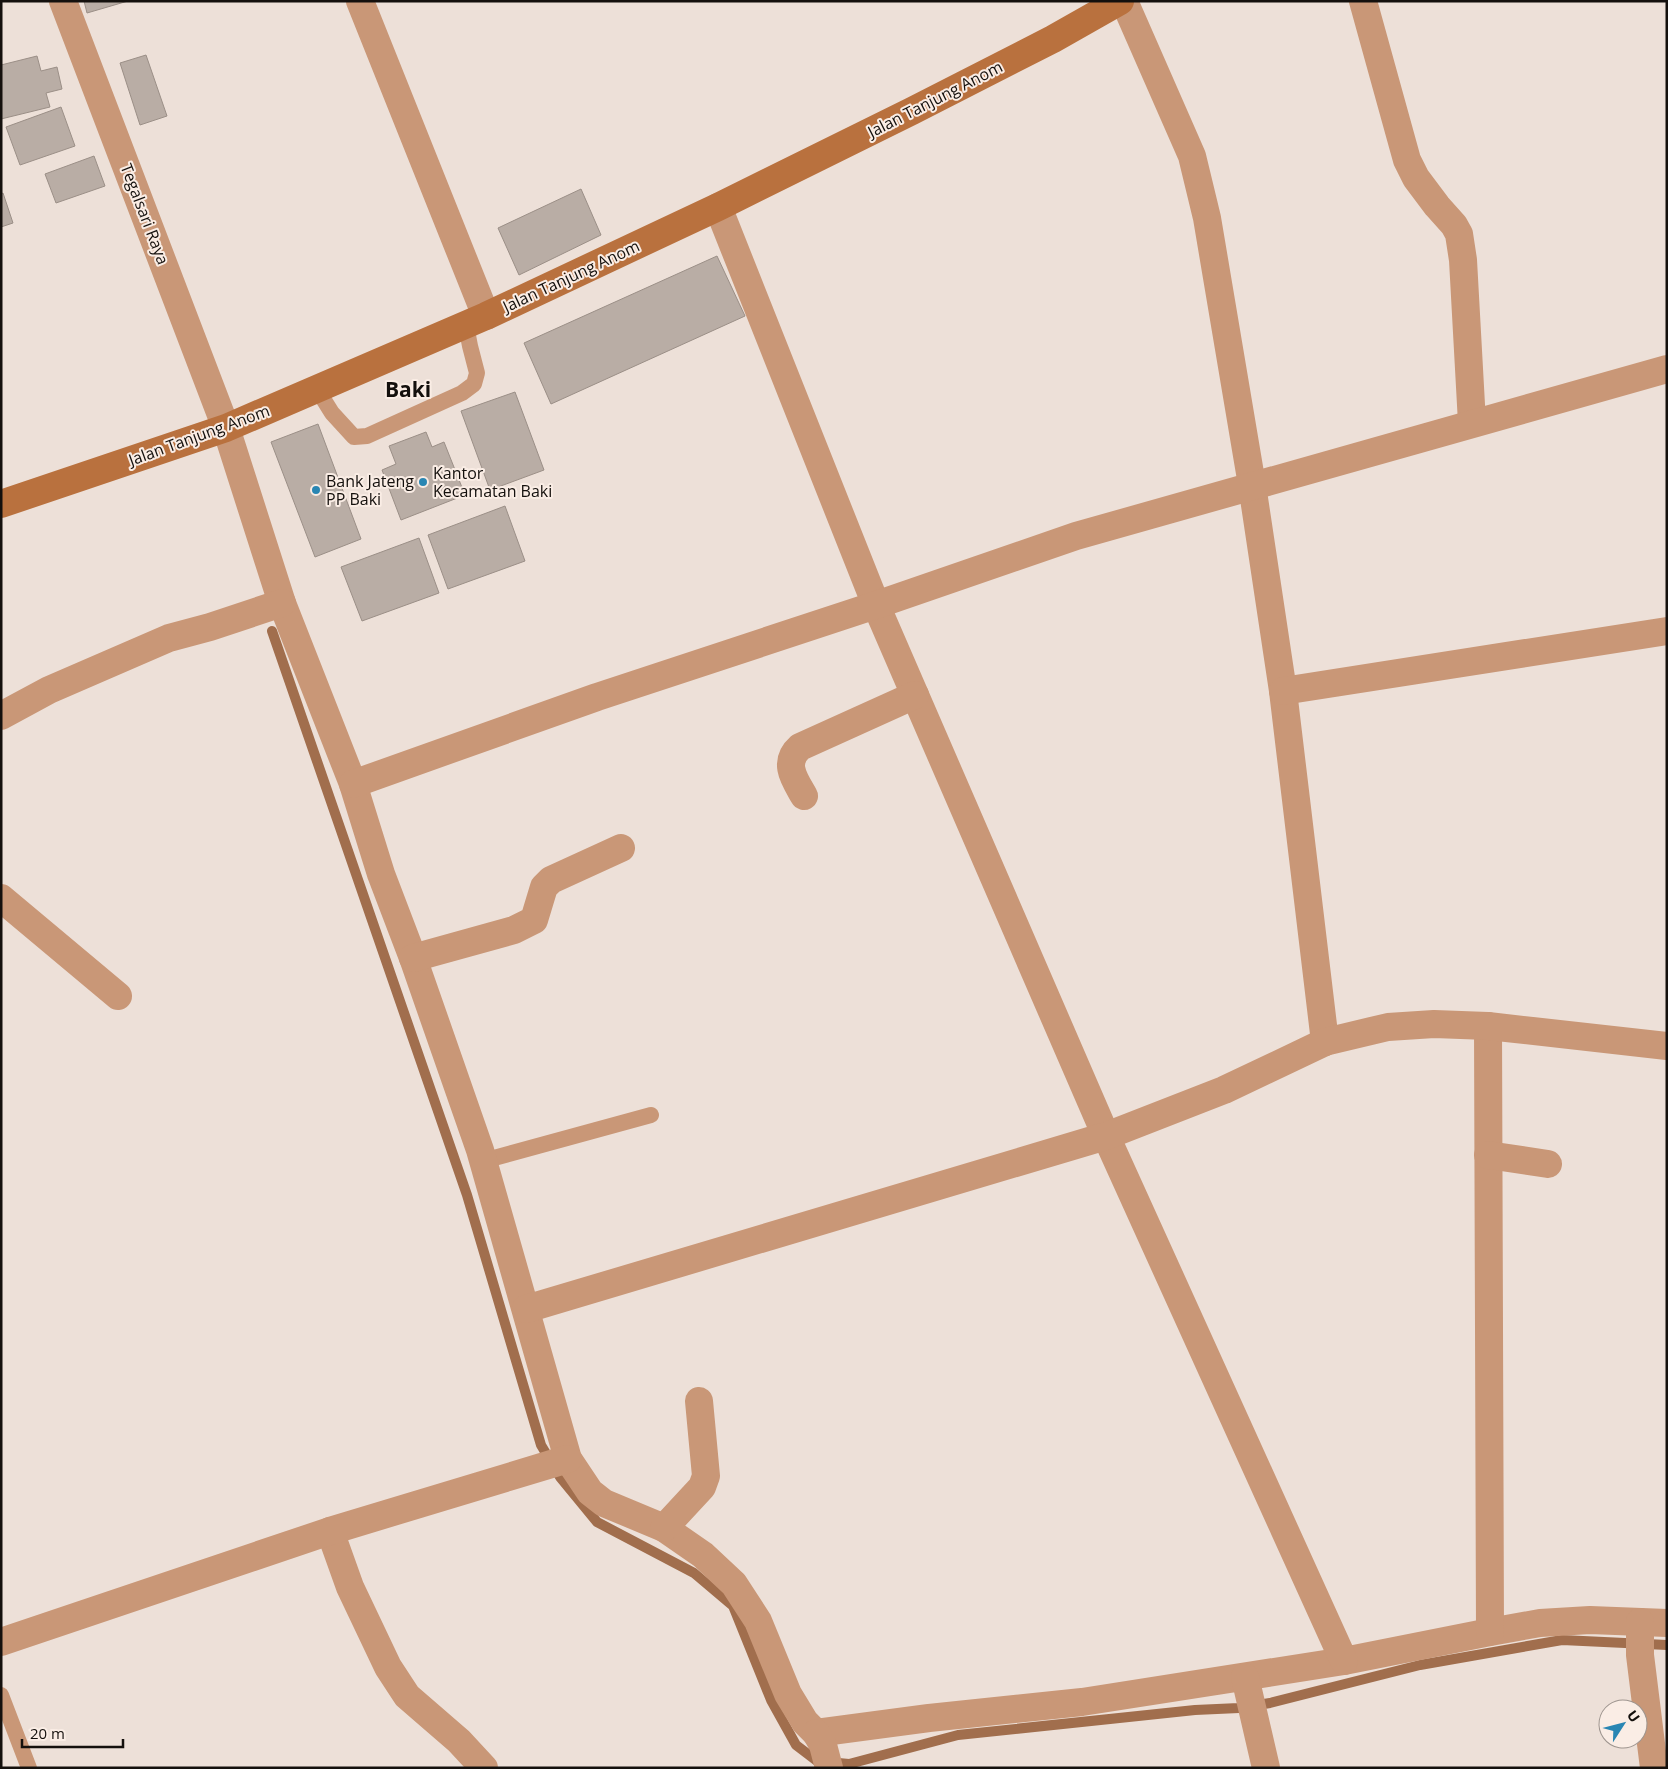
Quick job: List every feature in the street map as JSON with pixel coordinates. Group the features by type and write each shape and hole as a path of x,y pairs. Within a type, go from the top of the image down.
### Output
{"main road":[{"name":"Jalan Tanjung Anom","path":"1,504 226,428 476,321 718,207 1026,52 1120,1"}],"street":[{"name":"Tegalsari Raya","path":"63,1 226,428 282,603 353,784 381,874 413,958 483,1161 526,1309 558,1462 604,1503 664,1528 702,1555 734,1584 758,1621 788,1694 805,1722 816,1733 823,1745 828,1764"},
{"path":"360,1 476,321"},
{"path":"1124,1 1192,156 1207,218 1252,485 1283,691 1325,1042"},
{"path":"1363,1 1407,160 1416,178 1454,225 1459,234 1463,260 1472,423"},
{"path":"718,207 876,605 1106,1136 1344,1661"},
{"path":"353,784 597,697 876,605 1076,536 1667,369"},
{"path":"1,716 57,687 169,638 210,627 282,603"},
{"path":"1283,691 1667,631"},
{"path":"804,796 792,775 791,758 800,747 915,694"},
{"path":"413,958 514,930 528,924 534,920 544,887 551,880 621,848"},
{"path":"1,898 118,996"},
{"path":"526,1309 1106,1136 1224,1090 1325,1042 1388,1027 1434,1024 1488,1026 1667,1046"},
{"path":"1488,1026 1490,1632"},
{"path":"1488,1155 1548,1164"},
{"path":"664,1528 702,1487 706,1476 699,1401"},
{"path":"1,1642 330,1531 558,1462"},
{"path":"330,1531 350,1587 388,1667 407,1696 459,1741 484,1768"},
{"path":"816,1733 929,1718 1082,1702 1250,1696 1344,1661 1540,1623 1590,1620 1640,1624 1667,1623"},
{"path":"1640,1624 1640,1655 1654,1768"},
{"path":"1250,1696 1266,1768"}],"lane":[{"path":"317,389 332,413 354,437 367,436 462,394 474,384 477,373 470,346 476,321"},
{"path":"483,1161 651,1115"},
{"path":"1,1695 29,1768"}],"building":[{"path":"84,1 128,1 87,13"},
{"path":"146,55 167,116 140,125 120,63"},
{"path":"37,56 41,71 57,67 62,89 46,93 50,107 1,119 1,65"},
{"path":"61,107 75,146 20,165 6,127"},
{"path":"94,156 105,186 56,203 45,174"},
{"path":"581,189 601,235 519,275 498,228"},
{"path":"3,193 13,223 1,227 1,194"},
{"path":"717,256 745,316 551,404 524,343"},
{"path":"515,392 544,470 490,490 461,411"},
{"name":"Bank Jateng PP Baki","path":"318,424 361,539 315,557 271,442"},
{"name":"Kantor Kecamatan Baki","path":"426,432 432,447 444,442 465,495 401,520 382,470 396,464 389,446"},
{"path":"505,506 525,561 448,589 428,535"},
{"path":"419,538 439,593 362,621 341,567"}],"waterway":[{"path":"272,631 467,1195 541,1445 560,1477 597,1522 694,1573 733,1606 771,1700 796,1745 817,1761 849,1764 958,1735 1195,1710 1239,1708 1270,1703 1420,1665 1562,1640 1667,1645"}],"place":[{"name":"Kantor Kecamatan Baki","path":"423,482"},
{"name":"Bank Jateng PP Baki","path":"316,490"}],"district":[{"name":"Baki","path":"408,389"}]}
